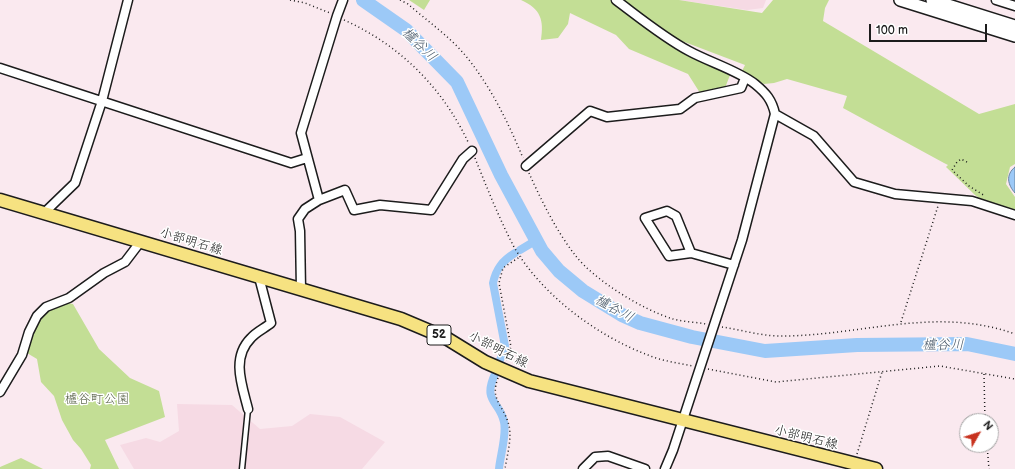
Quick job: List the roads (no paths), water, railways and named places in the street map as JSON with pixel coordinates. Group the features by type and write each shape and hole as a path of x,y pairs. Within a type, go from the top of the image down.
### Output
{"main road":[{"name":"小部明石線","path":"0,200 401,319 446,338 485,362 529,381 683,420 854,467 876,469"}],"street":[{"path":"44,213 75,183 102,101 128,0"},
{"path":"319,200 307,158 302,133 343,0"},
{"path":"616,0 659,32 689,51 745,78 764,92 772,102 775,114 734,265 673,450 665,469"},
{"path":"900,0 1015,36"},
{"path":"932,0 1015,26"},
{"path":"996,0 1015,6"},
{"path":"0,68 291,163 307,158"},
{"path":"526,166 590,111 607,117 680,109 695,98 741,88 745,78"},
{"path":"775,114 814,136 854,182 895,194 972,201 1015,215"},
{"path":"301,290 298,219 305,209 319,200 345,190 354,210 380,204 430,210 463,159 472,151"},
{"path":"691,253 676,216 667,211 645,218 669,256 691,253 734,265"},
{"path":"0,392 22,355 29,332 38,316 46,307 69,298 104,273 125,262 141,241"},
{"path":"248,409 239,368 240,354 250,338 271,323 259,277"},
{"path":"583,469 595,457 608,456 645,469"}],"lane":[{"path":"242,469 248,409"}],"water":[{"path":"1015,167 1015,193 1009,183 1009,177 1010,173"}],"waterway":[{"name":"櫨谷川","path":"363,0 406,30 457,82 501,175 542,251 559,271 583,291 622,315 640,323 692,337 765,351 857,345 967,344 1015,354"},
{"path":"520,250 535,241"},
{"path":"499,363 505,346 493,283 500,266 506,259 515,253"},
{"path":"495,374 491,383 491,396 502,415 505,427 499,469"}],"park label":[{"name":"櫨谷町公園","path":"97,400"}]}
